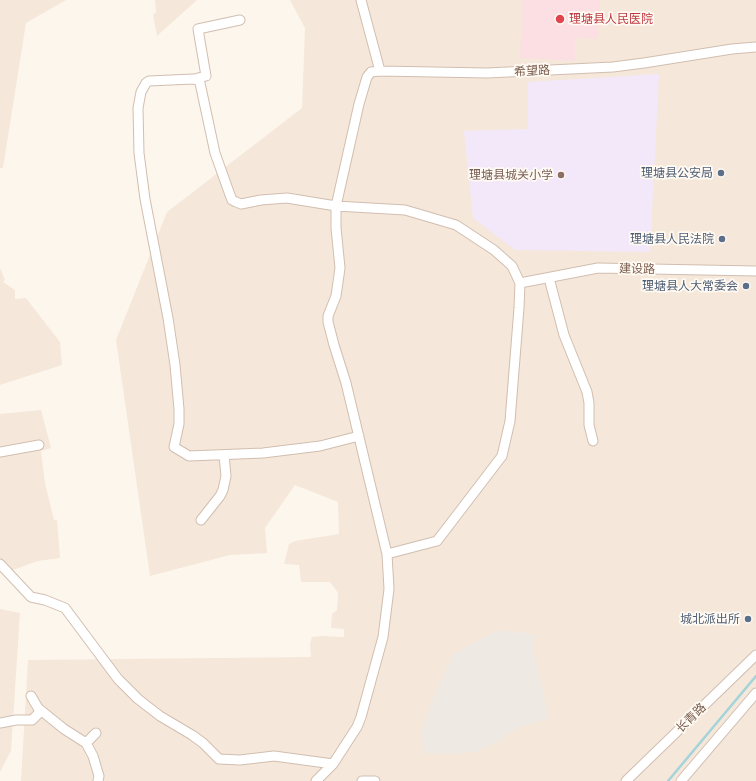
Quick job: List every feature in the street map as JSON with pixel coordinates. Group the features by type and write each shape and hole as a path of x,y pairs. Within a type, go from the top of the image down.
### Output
{"street":[{"path":"316,781 333,764 357,727 361,717 383,637 389,589 387,554 346,383 328,322 328,316 336,296 340,268 336,228 336,206 359,104 367,77 371,72 380,71 361,0"},
{"path":"240,20 198,29 206,76 198,78 198,80 150,81 146,83 141,92 138,108 139,153 145,199 168,318 178,393 179,424 174,447 189,456 224,455 300,449 320,446 359,436"},
{"name":"希望路","path":"380,71 487,73 613,67 726,50 756,48"},
{"path":"198,80 201,85 216,153 232,200 241,204 274,198 287,198 336,206 405,210 456,225 494,250 512,266 520,283 510,421 502,456 437,541 387,554"},
{"name":"建设路","path":"520,283 598,268 756,271"},
{"path":"549,278 564,335 587,392 589,403 589,425 593,441"},
{"path":"0,452 39,445"},
{"path":"201,520 223,490 226,476 224,455"},
{"path":"0,564 31,597 45,600 65,608 118,679 138,699 160,716 192,734 220,759 240,760 274,756 333,764"},
{"name":"长青路","path":"626,781 756,655"},
{"path":"681,781 756,693"},
{"path":"31,696 41,711 86,743 93,756 99,776 98,781"},
{"path":"0,723 16,720 32,720 41,711"},
{"path":"86,743 96,733"},
{"path":"362,781 375,781"}],"shaded area":[{"path":"0,0 66,0 26,23 3,168 0,168"},
{"path":"155,0 197,0 157,36 153,15 156,12"},
{"path":"290,0 756,0 756,781 21,781 28,660 311,657 310,644 312,637 344,637 344,629 331,628 332,614 337,610 338,593 330,582 301,582 299,565 284,564 289,544 295,541 339,534 338,502 295,485 265,528 267,553 230,555 150,576 116,340 167,212 302,108 305,28"},
{"name":"理塘县人民医院","path":"522,0 600,0 598,39 575,38 575,61 520,58"},
{"name":"理塘县城关小学","path":"659,74 650,252 515,250 473,218 464,131 528,129 528,82"},
{"path":"0,268 5,280 3,282 15,290 15,299 26,298 60,342 62,365 0,385"},
{"path":"41,410 51,448 41,451 45,483 54,520 57,520 60,558 38,561 10,571 0,559 0,414"},
{"path":"0,609 20,613 11,751 0,772"},
{"path":"497,630 535,634 533,649 549,719 517,728 496,743 477,751 458,754 423,753 422,732 430,705 453,654"}],"waterway":[{"path":"668,781 756,676"}],"place":[{"name":"理塘县人民医院","path":"560,19"},
{"name":"理塘县公安局","path":"721,173"},
{"name":"理塘县城关小学","path":"561,175"},
{"name":"理塘县人民法院","path":"722,239"},
{"name":"理塘县人大常委会","path":"746,286"},
{"name":"城北派出所","path":"748,619"}]}
